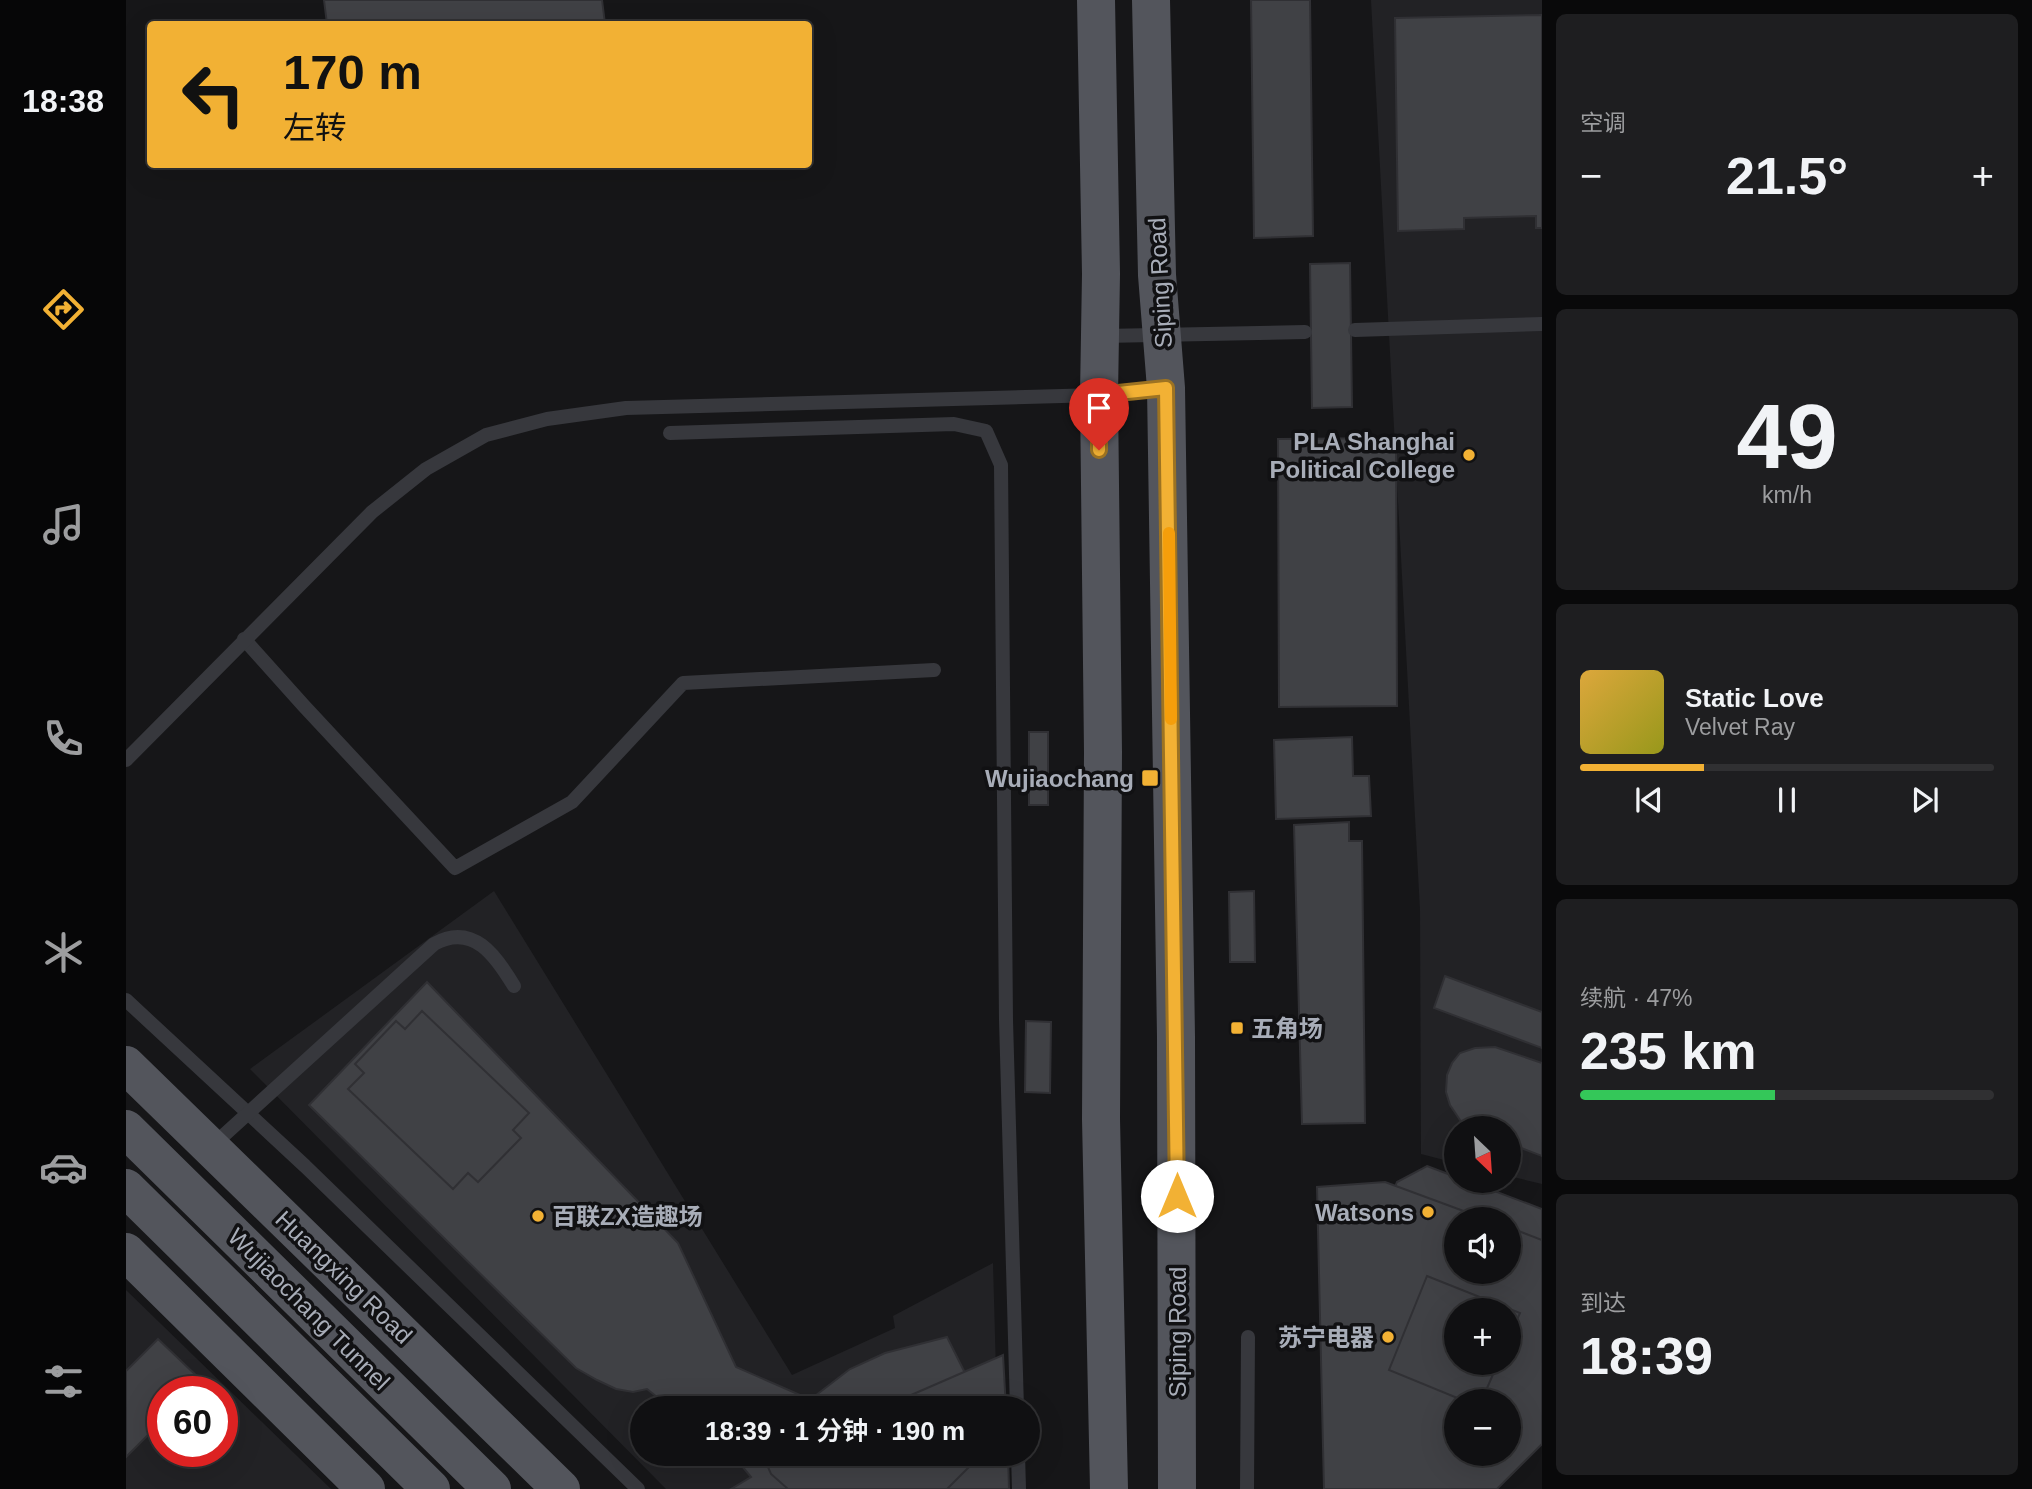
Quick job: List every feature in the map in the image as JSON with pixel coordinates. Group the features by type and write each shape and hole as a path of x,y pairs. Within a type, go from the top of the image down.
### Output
{"main road":[{"path":"1096,0 1102,336 1099,395 1104,752 1101,1119 1109,1489"},
{"name":"Siping Road","path":"1151,0 1157,275 1166,388 1176,1037 1177,1489"},
{"name":"Huangxing Road","path":"126,1065 561,1489"},
{"name":"Wujiaochang Tunnel","path":"126,1129 492,1489"},
{"name":"Wujiaochang Tunnel","path":"126,1188 431,1489"},
{"path":"126,1252 366,1489"}],"lane":[{"path":"1355,330 1542,324"},
{"path":"1102,336 1305,332"},
{"path":"126,760 372,512 426,469 486,435 547,419 626,408 1099,395 1166,388"},
{"path":"670,433 954,424 986,431 1001,465 1006,1020 1017,1396"},
{"path":"244,639 455,868 572,802 683,683 934,670"},
{"path":"211,1147 433,944 446,937 459,936 476,942 497,958 514,986"},
{"path":"126,1000 248,1113 638,1489"},
{"path":"1247,1489 1248,1337"},
{"path":"1018,1466 1019,1489"}],"shaded area":[{"name":"PLA Shanghai Political College","path":"1371,0 1542,0 1542,1184 1521,1179 1521,1116 1444,1116 1444,1160 1421,1154 1420,910"},
{"path":"494,891 792,1375 895,1328 893,1316 993,1263 997,1396 630,1396 630,1453 250,1069"},
{"path":"126,1290 215,1376 147,1376 147,1467 238,1467 238,1399 331,1489 126,1489"},
{"path":"643,1466 998,1466 999,1489 666,1489"}],"building":[{"path":"324,0 602,0 605,21 327,21"},
{"path":"1251,0 1310,0 1313,236 1254,238"},
{"path":"1542,15 1542,228 1536,228 1536,216 1464,218 1464,229 1398,231 1395,18"},
{"path":"1350,263 1352,407 1312,408 1310,264"},
{"path":"1396,438 1397,706 1279,707 1278,439"},
{"path":"1029,732 1048,732 1048,805 1029,805"},
{"path":"1352,737 1353,776 1369,776 1371,816 1276,819 1274,740"},
{"path":"1349,822 1349,841 1362,841 1365,1123 1302,1124 1294,825"},
{"path":"1254,891 1255,962 1230,962 1229,892"},
{"path":"1445,976 1542,1012 1542,1048 1434,1008"},
{"name":"百联ZX造趣场","path":"427,982 678,1243 736,1367 802,1396 656,1396 647,1389 633,1392 616,1389 576,1368 309,1105"},
{"path":"422,1011 529,1113 513,1130 521,1138 478,1182 468,1173 453,1189 348,1089 364,1073 355,1064 396,1021 405,1029"},
{"path":"1026,1021 1051,1022 1050,1093 1025,1092"},
{"path":"1495,1047 1542,1063 1542,1156 1521,1148 1521,1116 1457,1116 1450,1105 1446,1092 1447,1075 1452,1063 1460,1053 1475,1048"},
{"path":"1427,1166 1444,1172 1444,1194 1502,1194 1542,1209 1542,1321 1530,1333 1521,1330 1521,1298 1444,1298 1444,1301 1377,1276 1378,1230 1397,1182"},
{"name":"苏宁电器","path":"1385,1182 1453,1207 1444,1207 1444,1284 1521,1284 1521,1232 1542,1240 1542,1444 1521,1465 1521,1389 1444,1389 1444,1466 1520,1466 1497,1489 1324,1489 1317,1187"},
{"path":"1427,1276 1482,1298 1444,1298 1444,1375 1493,1375 1487,1389 1444,1389 1444,1393 1389,1370"},
{"path":"947,1337 976,1396 815,1396 850,1369 885,1353"},
{"path":"158,1339 197,1376 147,1376 147,1436 126,1457 126,1371"},
{"path":"1003,1355 1005,1396 909,1396"},
{"path":"742,1466 1008,1466 1009,1489 731,1489 751,1477"},
{"path":"768,1466 970,1466 947,1489 788,1489 771,1474"}],"slow traffic":[{"path":"1169,533 1171,719"}],"place":[{"name":"PLA Shanghai Political College","path":"1469,455"},
{"name":"Wujiaochang","path":"1150,778"},
{"name":"五角场","path":"1237,1028"},
{"name":"Watsons","path":"1428,1212"},
{"name":"百联ZX造趣场","path":"538,1216"},
{"name":"苏宁电器","path":"1388,1337"}],"route":[{"path":"1099,450 1099,395 1166,388 1177,1196"}]}
